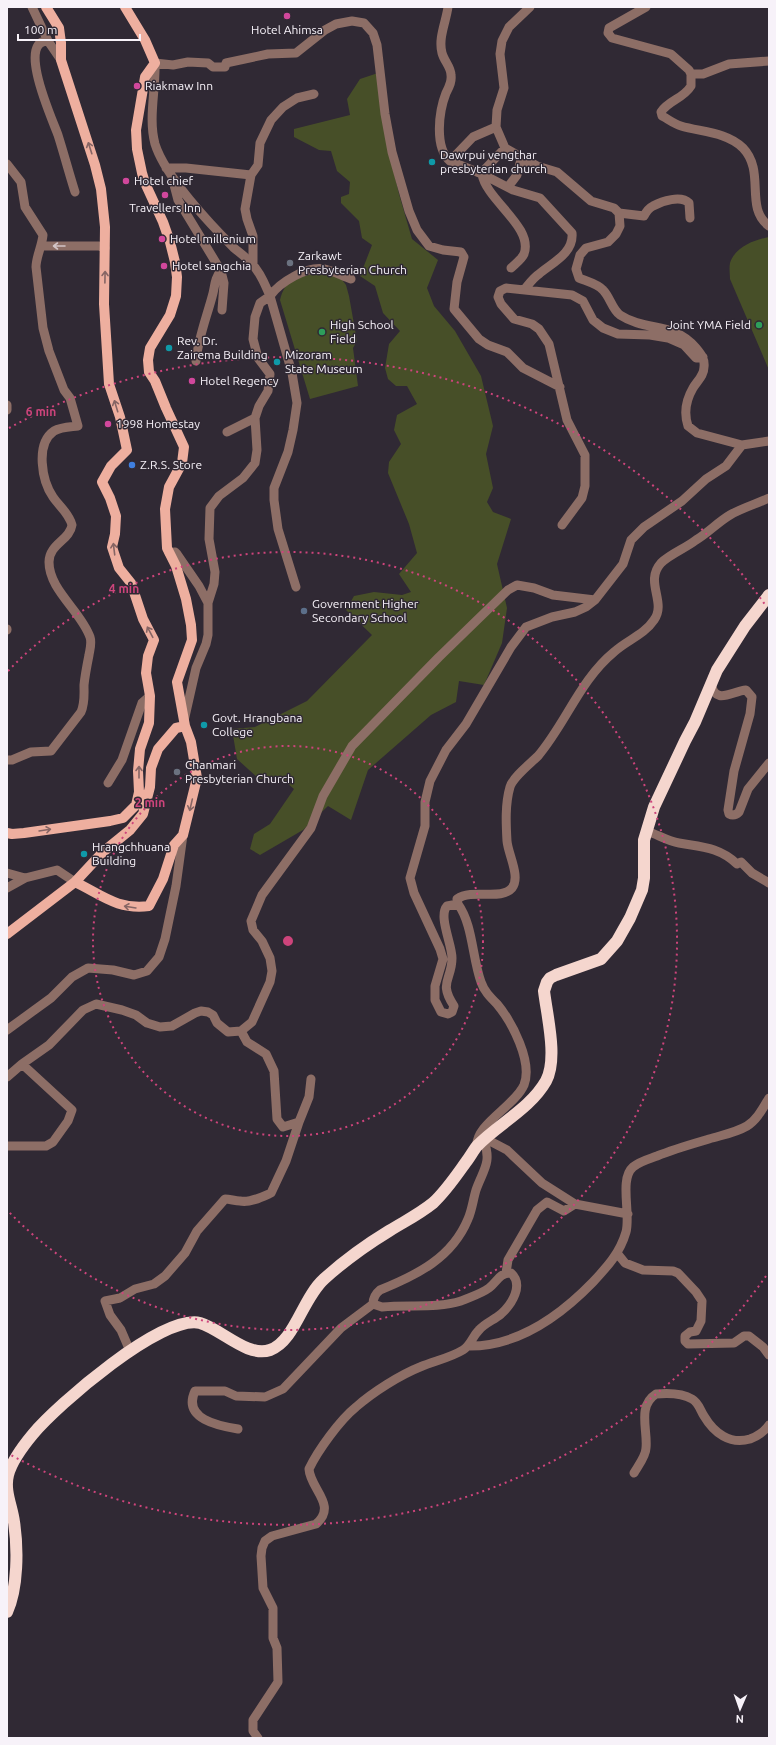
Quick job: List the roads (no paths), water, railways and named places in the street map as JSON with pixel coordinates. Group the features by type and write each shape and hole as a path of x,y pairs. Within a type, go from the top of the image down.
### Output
{"highway":[{"path":"7,1612 12,1598 16,1555 14,1523 7,1490 8,1476 13,1463 32,1435 51,1414 80,1389 130,1351 167,1330 182,1324 192,1322 213,1328 242,1346 256,1350 267,1351 280,1345 288,1336 314,1289 365,1246 391,1229 415,1217 434,1202 445,1191 482,1142 530,1101 541,1089 547,1079 551,1060 544,991 546,986 550,978 556,975 601,959 617,941 630,918 642,890 644,878 644,840 654,807 695,722 711,683 728,651 752,615 769,596"}],"main road":[{"path":"7,833 24,833 123,818 136,805 139,792 138,771 140,749 149,723 150,696 146,673 148,656 154,640 143,619 130,583 119,568 112,547 115,534 116,516 110,498 102,482 111,466 127,450 120,416 110,384 104,304 104,216 95,165 61,60 59,28 46,7"},
{"path":"75,882 117,905 136,908 149,906 163,879 174,845 183,835 197,778 191,742 185,724 177,682 192,640 191,625 176,566 167,548 165,508 170,487 182,463 184,446 155,381 149,372 148,360 150,348 170,315 176,296 176,262 168,236 142,173 137,149 136,130 145,77 155,63 145,40 125,7"},
{"path":"7,934 75,882 103,852 130,830 143,814 150,787 151,768 158,749 176,728 185,724"}],"street":[{"path":"32,7 48,41 61,60"},
{"path":"448,7 441,44 442,52 450,70 451,81 444,100 439,137 446,157 508,187 540,198 572,233 572,242 566,252 558,260 535,277 524,290"},
{"path":"530,7 509,27 502,40 500,54 504,88 497,110 496,128 505,148 537,166 557,172 591,201 614,208 619,213 644,216 651,207 667,201 681,199 686,200 689,203 690,218"},
{"path":"646,7 609,28 608,33 612,38 671,54 685,66 691,74 691,86 688,92 664,108 661,112 662,116 680,126 695,128 728,138 743,148 751,160 754,169 756,209 762,221 769,226"},
{"path":"296,587 278,529 274,500 274,488 288,452 297,403 292,372 270,296 263,279 253,264 217,229 172,176 166,168 158,151 152,129 156,80 155,63 173,65 188,62 208,63 213,67 225,66 226,63 268,54 296,53 324,30 336,24 352,21 364,23 373,33 378,45 385,114 392,152 402,192 416,230 428,246 443,250 461,252 464,257 457,282 454,309 479,339 488,345 507,352 522,368 560,387"},
{"path":"48,41 41,42 37,47 34,57 36,71 40,87 59,138 75,192"},
{"path":"691,74 703,74 728,64 769,61"},
{"path":"253,264 253,236 245,209 251,175 258,165 260,143 271,120 283,107 297,98 314,94"},
{"path":"450,160 473,137 496,128"},
{"path":"505,148 482,174 485,183 522,233 525,248 524,256 511,268"},
{"path":"508,187 517,175 520,162 529,162"},
{"path":"7,164 21,182 25,207 43,235 42,246 36,262 43,328 49,351 64,390 70,398 78,426 59,428 53,432 45,441 42,453 46,482 52,496 65,511 72,524 69,533 49,556 50,570 53,581 87,630 91,642 85,672 84,705 81,712 51,751 31,752 12,760 7,760"},
{"path":"166,168 186,168 251,175"},
{"path":"172,176 178,200 221,271 224,284 222,310"},
{"path":"619,213 620,226 616,234 608,242 586,248 580,255 576,269 578,278 602,289 614,309 621,315 637,323 660,327 680,334 694,346 702,357 704,372 688,400 686,412 688,426 697,433 742,445 769,441"},
{"path":"42,246 99,246 105,248"},
{"path":"185,724 196,668 208,635 208,603 214,584 214,572 209,539 210,508 219,496 243,478 255,463 257,450 255,418 259,406 268,391 270,374 258,358 254,346 253,330 260,303 270,296 274,289 284,282 316,268 332,271 351,279"},
{"path":"196,361 197,346 212,297 216,276 221,271"},
{"path":"562,526 582,498 585,486 586,462 582,449 567,420 552,349 542,333 532,324 514,320 501,304 498,297 500,291 506,288 572,295 583,301 593,320 604,328 618,334 643,334 668,338 684,345 696,358 702,357"},
{"path":"7,405 7,410"},
{"path":"227,432 255,418"},
{"path":"458,904 447,906 444,915 452,958 446,988 448,998 454,1006 452,1012 445,1014 441,1012 435,1000 435,986 443,960 440,949 414,893 410,878 425,826 425,802 430,781 446,750 466,724 511,647 526,627 552,616 575,612 586,607 595,600 623,564 631,540 644,527 682,501 706,479 726,466 742,445"},
{"path":"628,1214 576,1204 542,1183 507,1150 482,1142 476,1142 482,1131 523,1087 526,1068 521,1049 510,1026 497,1004 488,995 481,982 468,930 457,899 467,894 500,894 511,890 513,885 514,868 507,843 506,815 510,786 550,742 587,681 614,652 648,628 656,618 658,605 653,582 655,570 662,562 726,518 769,498"},
{"path":"169,553 175,552 177,554 199,586 208,603"},
{"path":"7,1077 22,1064 49,1045 83,1010 96,1004 122,1010 147,1023 160,1027 172,1026 201,1011 208,1012 213,1015 217,1023 228,1032 241,1031 252,1022 260,1007 270,982 272,971 270,958 262,941 253,930 251,921 262,895 310,828 323,796 352,746 439,657 508,590 517,585 553,595 595,600"},
{"path":"711,683 714,692 720,696 727,696 735,691 746,690 752,696 750,714 734,771 728,810 729,814 733,815 738,812 748,789 769,763"},
{"path":"108,783 122,760 142,703 150,696"},
{"path":"646,831 679,843 716,850 725,854 737,864 742,862 752,873 769,883"},
{"path":"7,1030 51,998 72,977 88,968 113,970 134,975 146,971 151,966 159,957 165,939 176,886 183,835"},
{"path":"7,888 25,878 57,870 75,882"},
{"path":"7,874 25,878"},
{"path":"241,1031 247,1042 266,1054 274,1071 277,1119 280,1124 283,1127 288,1127 299,1122"},
{"path":"7,1146 46,1146 50,1144 68,1120 72,1110 22,1064"},
{"path":"130,1351 121,1330 110,1315 105,1301 113,1300 135,1289 154,1284 164,1276 185,1253 195,1234 225,1198 247,1201 271,1193 286,1161 309,1097 311,1079"},
{"path":"258,1738 253,1731 253,1720 278,1682 277,1648 273,1638 273,1608 263,1588 261,1556 265,1541 272,1536 316,1524 321,1520 324,1510 323,1501 312,1483 309,1469 330,1436 356,1407 402,1375 455,1354 470,1346 486,1345 505,1340 533,1328 555,1316 576,1299 609,1265 617,1252 626,1233 628,1214 626,1189 627,1177 631,1169 640,1162 748,1126 762,1110 769,1098"},
{"path":"238,1429 216,1425 201,1418 193,1408 192,1398 196,1391 225,1391 236,1396 265,1396 283,1389 341,1328 373,1304 373,1299 380,1290 430,1266 450,1249 468,1220 477,1189 487,1164 487,1148 482,1142"},
{"path":"506,1273 508,1260 537,1210 547,1202 564,1210 576,1204"},
{"path":"617,1252 625,1263 643,1270 673,1271 678,1273 700,1296 703,1304 700,1325 696,1331 690,1332 685,1336 685,1341 688,1344 734,1343 744,1336 749,1336 763,1347 769,1355"},
{"path":"373,1304 382,1308 441,1305 460,1301 490,1288 501,1275 511,1273 515,1276 517,1289 512,1301 501,1314 482,1326 474,1334 470,1346"},
{"path":"634,1474 646,1448 646,1406 650,1398 656,1394 676,1394 691,1398 696,1402 705,1418 716,1430 725,1437 736,1442 740,1442 761,1434 769,1425"}],"place":[{"name":"Hotel Ahimsa","path":"287,16"},
{"name":"Riakmaw Inn","path":"137,86"},
{"name":"Dawrpui vengthar presbyterian church","path":"432,162"},
{"name":"Hotel chief","path":"126,181"},
{"name":"Travellers Inn","path":"165,195"},
{"name":"Hotel millenium","path":"162,239"},
{"name":"Zarkawt Presbyterian Church","path":"290,263"},
{"name":"Hotel sangchia","path":"164,266"},
{"name":"Joint YMA Field","path":"759,325"},
{"name":"High School Field","path":"322,332"},
{"name":"Rev. Dr. Zairema Building","path":"169,348"},
{"name":"Mizoram State Museum","path":"277,362"},
{"name":"Hotel Regency","path":"192,381"},
{"name":"1998 Homestay","path":"108,424"},
{"name":"Z.R.S. Store","path":"132,465"},
{"name":"Government Higher Secondary School","path":"304,611"},
{"name":"Govt. Hrangbana College","path":"204,725"},
{"name":"Chanmari Presbyterian Church","path":"177,772"},
{"name":"Hrangchhuana Building","path":"84,854"}]}
